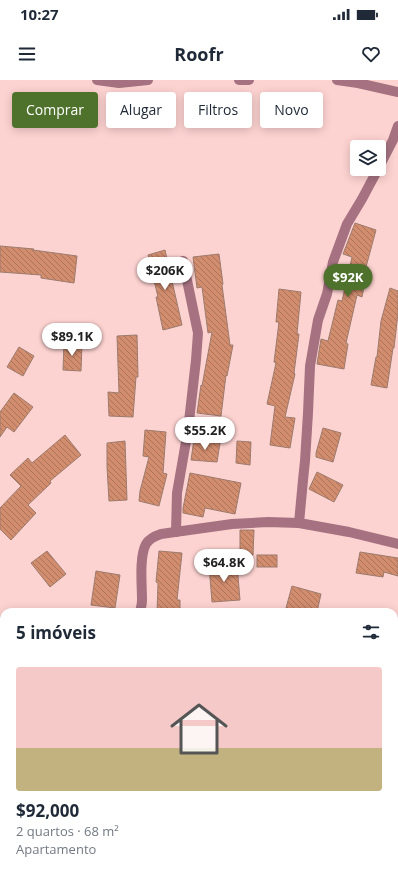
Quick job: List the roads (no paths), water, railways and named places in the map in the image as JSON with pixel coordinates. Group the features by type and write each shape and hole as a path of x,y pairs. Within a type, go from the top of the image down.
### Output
{"street":[{"path":"97,80 119,82 148,80"},
{"path":"239,80 249,80"},
{"path":"337,80 398,92"},
{"path":"386,153 398,126"},
{"path":"299,522 305,462 310,366 318,320 327,294 333,262 347,224 374,176"},
{"path":"176,532 177,493 188,430 198,333 183,261"},
{"path":"141,608 143,552 146,544 152,538 161,534 232,524 299,522 398,544"}]}
